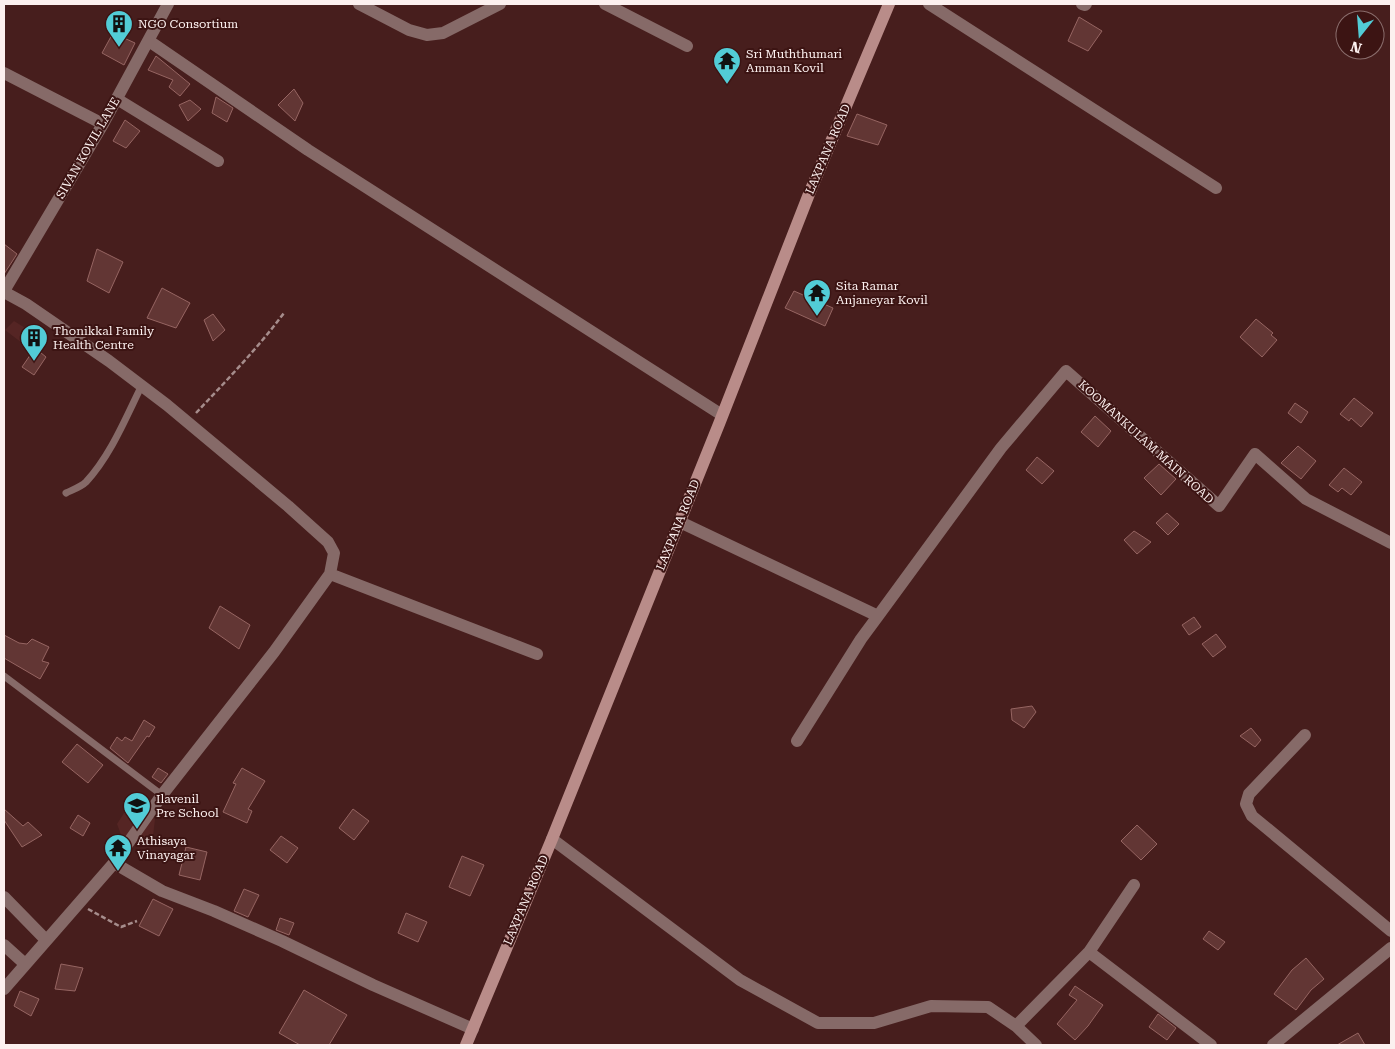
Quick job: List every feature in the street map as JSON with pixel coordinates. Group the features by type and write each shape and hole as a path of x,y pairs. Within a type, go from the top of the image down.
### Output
{"street":[{"name":"SIVAN KOVIL LANE","path":"4,291 103,124 168,4"},
{"path":"359,4 409,30 427,35 443,33 500,4"},
{"path":"604,4 686,46"},
{"name":"LAXPANA ROAD","path":"466,1045 680,522 809,194 889,4"},
{"path":"929,4 1216,188"},
{"path":"1082,4 1086,4"},
{"path":"149,41 308,150 722,415"},
{"path":"4,73 103,124"},
{"path":"117,99 218,161"},
{"path":"4,291 26,304 142,385 288,506 328,542 334,553 330,574 274,652 162,795 114,863 4,989"},
{"name":"KOOMANKULAM MAIN ROAD","path":"797,741 861,639 1001,448 1066,371 1219,506 1255,454 1306,499 1391,543"},
{"path":"680,522 878,616"},
{"path":"330,574 537,654"},
{"path":"1305,735 1249,794 1246,804 1252,816 1391,931"},
{"path":"552,838 740,980 818,1023 874,1023 932,1006 988,1007 1016,1026 1036,1045"},
{"path":"114,863 162,891 231,918 373,985 473,1029"},
{"path":"1016,1026 1089,952 1134,885"},
{"path":"4,897 46,940"},
{"path":"4,945 25,964"},
{"path":"1274,1045 1391,948"},
{"path":"1089,952 1211,1045"}],"lane":[{"path":"66,493 85,484 111,446 142,385"},
{"path":"4,676 162,795"}],"path":[{"path":"187,422 262,342 284,313"},
{"path":"78,904 121,927 137,921"}],"shaded area":[{"path":"14,321 35,334 26,346 5,330"},
{"name":"Ilavenil Pre School","path":"143,807 155,819 153,836 139,846 123,840 117,824 126,810"}],"building":[{"path":"1079,17 1102,31 1088,51 1068,41"},
{"name":"NGO Consortium","path":"113,33 135,43 124,65 102,53"},
{"path":"156,56 190,84 180,96 169,87 173,80 148,70"},
{"path":"294,89 303,103 295,121 278,105"},
{"path":"216,97 233,108 227,122 212,113"},
{"path":"190,100 201,109 188,121 179,105"},
{"path":"857,114 887,125 878,145 847,136"},
{"path":"125,120 140,131 126,148 113,141"},
{"path":"4,244 17,254 4,274"},
{"path":"97,249 123,262 109,293 87,281"},
{"path":"162,288 190,303 176,328 147,318"},
{"name":"Sita Ramar Anjaneyar Kovil","path":"794,291 833,308 825,326 785,308"},
{"path":"213,314 225,330 213,341 204,320"},
{"path":"1256,319 1273,333 1271,335 1277,340 1262,357 1240,337"},
{"name":"Thonikkal Family Health Centre","path":"35,348 46,357 34,375 22,367"},
{"path":"1354,398 1373,413 1361,427 1351,418 1349,421 1340,414"},
{"path":"1295,403 1308,412 1301,423 1288,413"},
{"path":"1095,416 1111,431 1098,447 1081,432"},
{"path":"1298,446 1316,461 1301,479 1281,463"},
{"path":"1037,457 1054,471 1042,484 1026,470"},
{"path":"1159,464 1176,479 1161,495 1144,478"},
{"path":"1344,468 1362,482 1351,495 1342,488 1338,492 1329,485"},
{"path":"1167,513 1179,524 1168,535 1156,523"},
{"path":"1134,531 1151,542 1137,554 1124,540"},
{"path":"220,606 250,625 239,649 209,628"},
{"path":"1194,617 1201,627 1189,635 1182,625"},
{"path":"1216,634 1226,647 1213,657 1202,644"},
{"path":"4,635 19,643 27,644 32,639 49,647 42,661 49,663 40,679 4,658"},
{"path":"1032,706 1036,712 1024,728 1012,720 1011,709"},
{"path":"144,720 155,727 128,763 110,748 117,737 122,741 125,737 132,741"},
{"path":"1251,728 1261,740 1255,747 1240,736"},
{"path":"77,744 103,765 88,783 62,762"},
{"path":"158,768 168,774 161,783 152,777"},
{"path":"242,768 265,781 248,809 252,811 247,823 223,812 236,784 233,783"},
{"path":"4,809 23,826 28,822 42,835 22,847 4,820"},
{"path":"353,809 369,821 354,840 339,828"},
{"path":"78,815 90,823 83,836 70,828"},
{"path":"1137,825 1157,844 1141,860 1121,841"},
{"path":"281,836 298,848 287,863 270,850"},
{"path":"186,847 207,852 200,880 179,875"},
{"path":"462,856 484,865 470,896 449,887"},
{"path":"244,889 259,895 248,917 234,911"},
{"path":"153,899 173,909 159,936 139,926"},
{"path":"406,913 427,922 418,942 398,933"},
{"path":"280,918 294,923 289,935 276,930"},
{"path":"1209,931 1225,942 1218,950 1203,939"},
{"path":"1306,958 1324,979 1311,990 1296,1010 1274,994 1292,970"},
{"path":"61,964 83,968 75,991 55,989"},
{"path":"1075,986 1103,1005 1075,1040 1057,1024 1077,1000 1069,995"},
{"path":"304,990 347,1015 329,1045 300,1045 279,1033"},
{"path":"20,991 39,999 31,1016 14,1006"},
{"path":"1158,1014 1176,1028 1167,1040 1149,1027"},
{"path":"1358,1033 1365,1045 1337,1045"}],"place":[{"name":"NGO Consortium","path":"119,48"},
{"name":"Sri Muththumari Amman Kovil","path":"727,85"},
{"name":"Sita Ramar Anjaneyar Kovil","path":"817,317"},
{"name":"Thonikkal Family Health Centre","path":"34,362"},
{"name":"Ilavenil Pre School","path":"137,830"},
{"name":"Athisaya Vinayagar","path":"118,872"}]}
